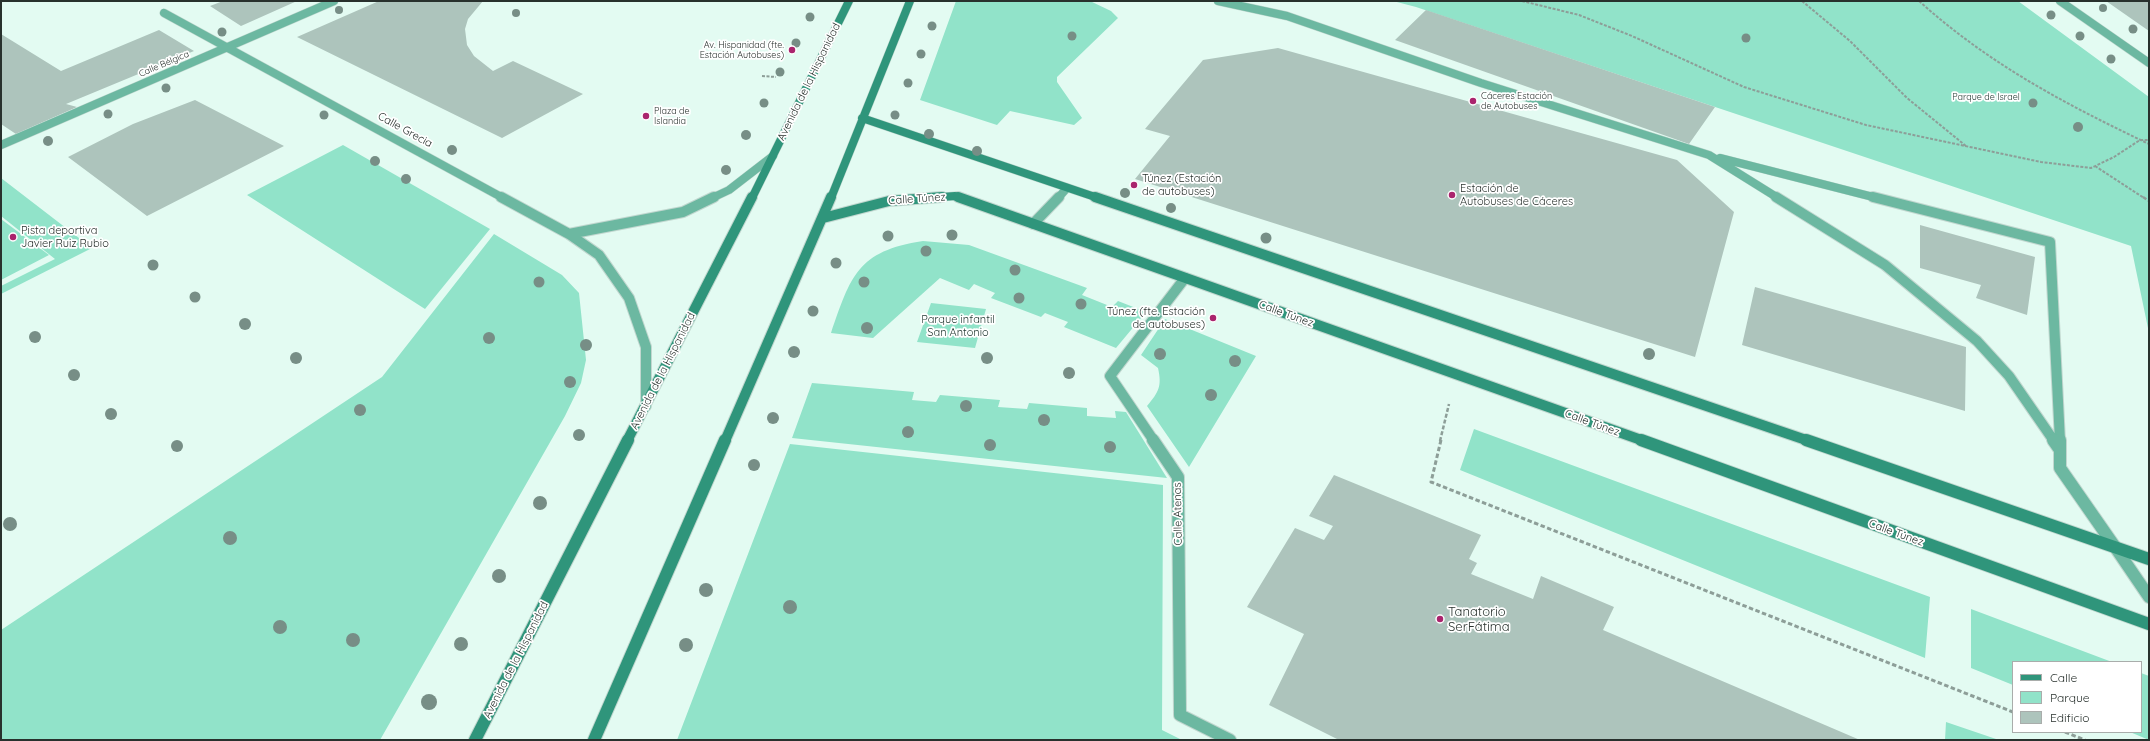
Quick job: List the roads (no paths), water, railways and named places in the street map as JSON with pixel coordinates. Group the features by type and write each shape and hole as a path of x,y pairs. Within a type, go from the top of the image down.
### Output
{"main road":[{"name":"Avenida de la Hispanidad","path":"475,740 773,156 849,1"},
{"path":"594,740 823,218 910,1"},
{"path":"862,118 1476,326 2149,559"},
{"name":"Calle Túnez","path":"823,218 889,201 955,196 1455,373 2149,624"}],"street":[{"name":"Calle Bélgica","path":"1,145 334,1"},
{"path":"1218,1 1287,16 1481,83 1709,155 2050,242 2060,468 2149,597"},
{"path":"2060,1 2149,63"},
{"name":"Calle Grecia","path":"164,13 569,234 599,255 629,298 646,347 646,406"},
{"path":"1709,155 1885,265 1977,341 2009,376 2060,450"},
{"path":"569,234 682,212 729,190 773,156"},
{"path":"1033,224 1067,188"},
{"name":"Calle Atenas","path":"1185,278 1110,376 1178,477 1180,715 1230,740"}],"place":[{"name":"Av. Hispanidad (fte. Estación Autobuses)","path":"792,50"},
{"name":"Cáceres Estación de Autobuses","path":"1473,101"},
{"name":"Plaza de Islandia","path":"646,116"},
{"name":"Túnez (Estación de autobuses)","path":"1134,185"},
{"name":"Estación de Autobuses de Cáceres","path":"1452,195"},
{"name":"Pista deportiva Javier Ruiz Rubio","path":"13,237"},
{"name":"Túnez (fte. Estación de autobuses)","path":"1213,318"},
{"name":"Tanatorio SerFátima","path":"1440,619"}],"park label":[{"name":"Parque de Israel","path":"1986,97"},
{"name":"Parque infantil San Antonio","path":"958,326"}]}
